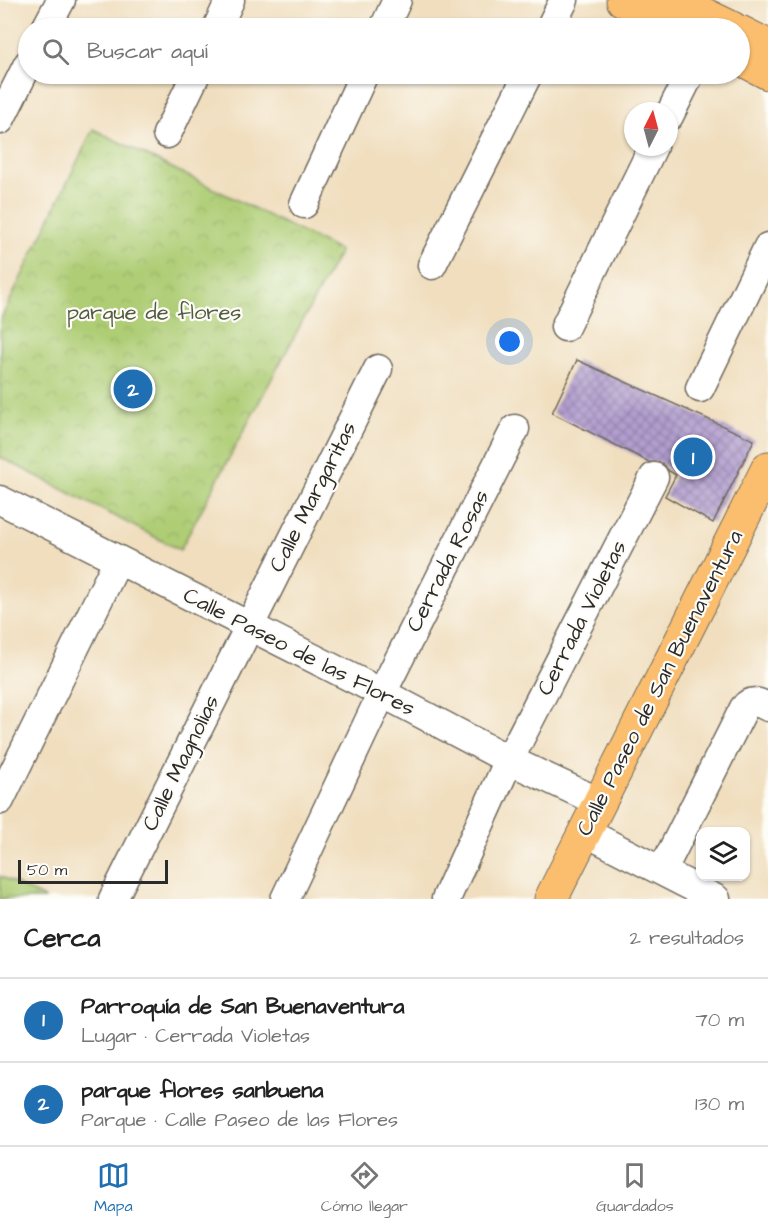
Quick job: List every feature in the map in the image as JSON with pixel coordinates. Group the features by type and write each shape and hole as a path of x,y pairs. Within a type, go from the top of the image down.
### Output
{"main road":[{"path":"623,0 687,10 707,18"},
{"path":"750,37 768,46"},
{"path":"750,63 768,73"},
{"name":"Calle Paseo de San Buenaventura","path":"551,899 768,468"}],"street":[{"path":"51,18 61,0"},
{"path":"222,18 230,0"},
{"path":"389,18 397,0"},
{"path":"555,18 564,0"},
{"path":"0,120 18,84"},
{"path":"167,134 191,84"},
{"path":"304,204 359,84"},
{"path":"432,265 523,84"},
{"path":"676,102 685,84"},
{"path":"564,327 649,156"},
{"path":"700,388 768,248"},
{"name":"Calle Margaritas","path":"248,626 378,369"},
{"name":"Cerrada Rosas","path":"285,899 382,693 515,429"},
{"name":"Cerrada Violetas","path":"446,899 509,760 654,477"},
{"name":"Calle Paseo de las Flores","path":"0,500 382,693 509,760 599,802"},
{"path":"0,800 118,560"},
{"name":"Calle Magnolias","path":"113,899 248,626"},
{"path":"662,871 744,708 753,701 768,707"},
{"path":"585,832 716,899"}],"green space":[{"name":"parque de flores","path":"93,129 340,251 180,550 0,457 0,321"},
{"path":"0,876 46,899 0,899"}],"building":[{"path":"577,360 754,440 713,523 665,496 676,475 662,463 649,462 552,413"}],"place":[{"name":"parque flores sanbuena","path":"133,389"},
{"name":"Parroquía de San Buenaventura","path":"693,457"}]}
